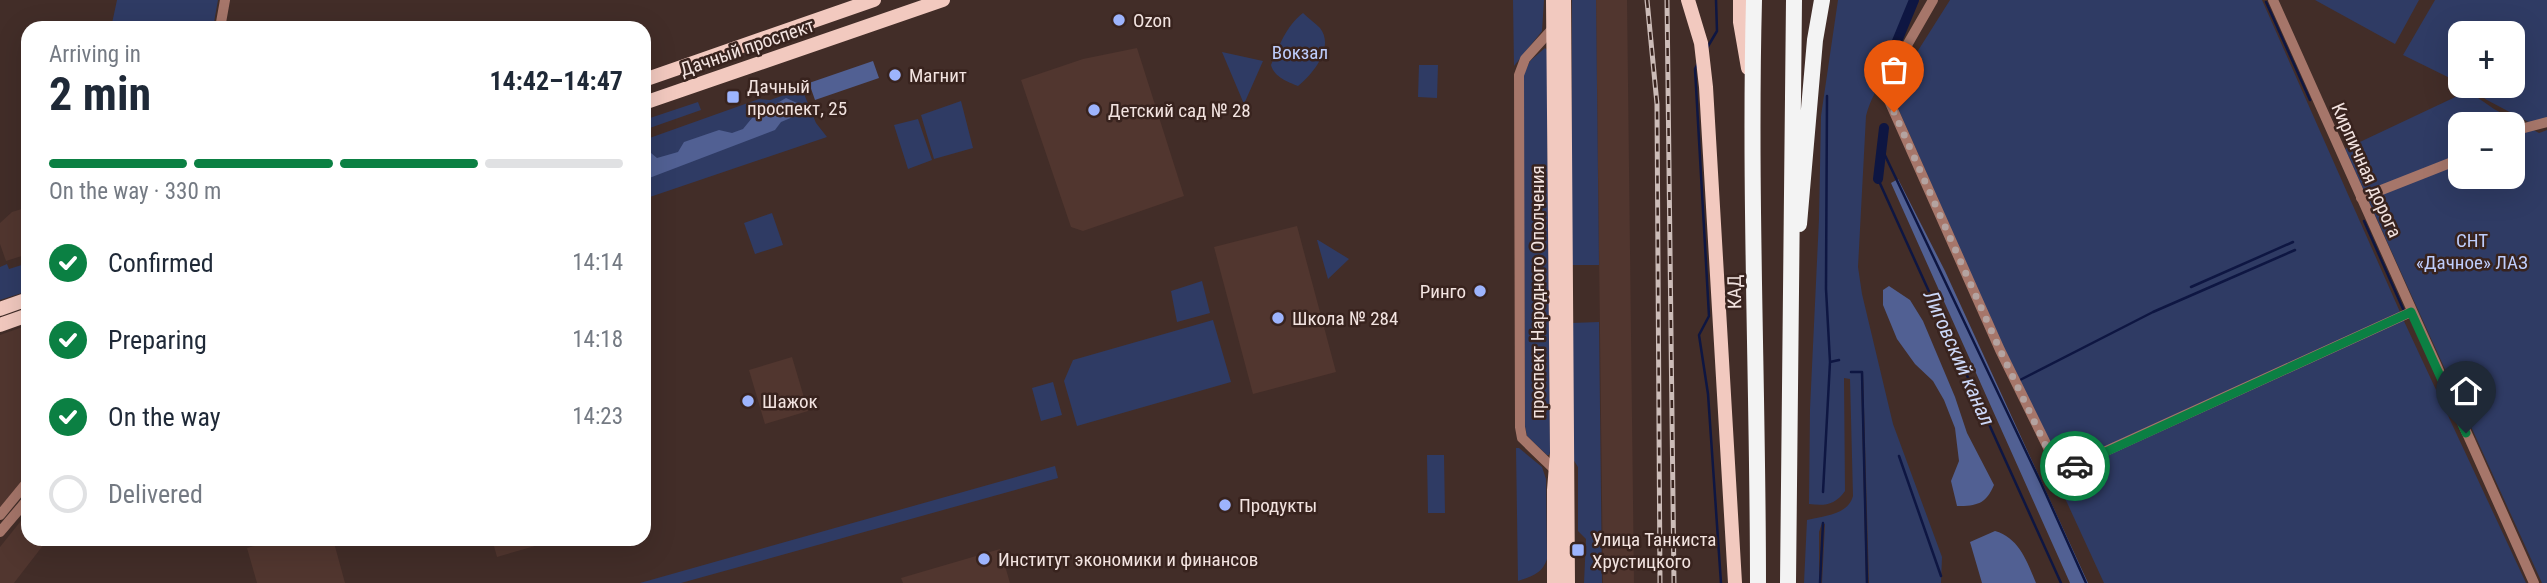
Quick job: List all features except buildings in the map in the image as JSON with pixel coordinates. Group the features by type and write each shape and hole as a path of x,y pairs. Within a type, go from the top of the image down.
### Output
{"highway":[{"name":"КАД","path":"1754,0 1752,90 1758,583"},
{"path":"1788,583 1794,0"},
{"path":"1790,282 1802,201 1815,40 1822,0"}],"main road":[{"name":"Дачный проспект","path":"651,101 943,0"},
{"name":"проспект Народного Ополчения","path":"1553,0 1555,470 1559,583"},
{"name":"проспект Народного Ополчения","path":"1559,583 1564,0"},
{"path":"1688,0 1697,25 1704,61 1735,583"},
{"path":"1740,0 1740,22 1752,90"},
{"name":"Дачный проспект","path":"651,78 868,1"},
{"path":"0,309 21,302"},
{"path":"0,325 21,318"}],"street":[{"path":"221,21 225,0"},
{"path":"1933,0 1883,87 1918,160 2000,350 2060,472 2411,312"},
{"name":"Кирпичная дорога","path":"2273,0 2534,583"},
{"path":"1554,27 1525,59 1519,75 1520,427 1522,438 1555,470"},
{"path":"2525,128 2547,122"},
{"path":"2361,198 2448,164"},
{"path":"0,515 21,490"},
{"path":"0,532 21,507"}],"shaded area":[{"path":"1596,0 1627,0 1634,583 1603,583"},
{"name":"Детский сад № 28","path":"1137,48 1184,196 1083,231 1071,227 1021,80 1083,59"},
{"path":"873,61 879,78 815,100 809,83"},
{"path":"786,98 797,103 800,114 781,122 775,130 651,177 651,153 657,158 678,152 684,142 719,130 732,133 743,129 752,118"},
{"path":"1898,179 1945,271 2088,583 2070,583 1891,183"},
{"path":"21,209 21,256 6,261 0,244 0,223 12,212"},
{"name":"Школа № 284","path":"1297,226 1336,372 1253,394 1214,247"},
{"path":"1889,286 1910,300 1923,321 1967,433 1994,485 1980,503 1957,506 1951,481 1959,461 1955,428 1933,381 1915,364 1897,339 1883,305 1883,290"},
{"path":"21,328 21,484 0,510 0,335"},
{"path":"792,357 808,411 765,424 749,370"},
{"path":"21,521 21,546 43,546 14,583 0,583 0,547"},
{"path":"1995,531 2016,545 2036,583 1982,583 1970,542"},
{"path":"335,546 345,583 257,583 247,548"},
{"path":"494,546 535,546 497,557"},
{"name":"Институт экономики и финансов","path":"1000,549 1010,583 903,583 901,578"}],"green space":[{"path":"117,0 218,0 214,21 112,21"},
{"path":"1513,0 1544,0 1542,31 1514,66"},
{"path":"1572,0 1596,0 1599,265 1571,265"},
{"path":"1838,0 1910,0 1866,116 1858,267 1893,424 1942,557 1941,583 1869,583 1863,372 1855,372 1861,373 1866,583 1822,583 1825,524 1822,523 1819,532 1819,583 1804,583 1807,520 1840,511 1853,496 1850,379 1844,378 1845,491 1829,504 1809,504 1821,116"},
{"path":"1950,0 2262,0 2400,312 2060,468 2003,347 1894,99 1895,87"},
{"path":"2315,0 2419,0 2395,44"},
{"path":"2435,0 2547,0 2547,122 2536,126 2525,120 2525,112 2510,112 2484,98 2525,98 2525,21 2448,21 2448,77 2403,55"},
{"name":"Вокзал","path":"1303,13 1320,28 1325,43 1324,52 1316,67 1298,86 1278,76 1271,65 1288,30"},
{"path":"1545,48 1549,455 1527,436 1525,426 1523,76 1530,61"},
{"path":"1222,52 1263,61 1244,104"},
{"path":"1419,65 1438,65 1437,98 1418,97"},
{"path":"802,89 816,123 827,137 651,197 651,138 759,99 770,100"},
{"name":"СНТ «Дачное» ЛАЗ","path":"2453,98 2478,98 2500,112 2448,112 2448,189 2525,189 2525,126 2539,133 2547,130 2547,583 2542,583 2345,149"},
{"path":"961,101 973,148 934,159 921,115"},
{"path":"698,102 701,110 651,128 651,118"},
{"path":"918,119 932,160 908,169 894,125"},
{"path":"772,213 783,245 755,254 744,223"},
{"path":"1317,240 1349,259 1328,279"},
{"path":"7,264 9,269 21,265 21,293 0,300 0,267"},
{"path":"1202,281 1210,313 1177,322 1171,291"},
{"path":"2403,319 2526,583 2104,583 2058,483 2062,476"},
{"path":"1213,320 1231,382 1077,426 1064,381 1073,360"},
{"path":"1599,322 1602,583 1584,583 1586,539 1578,531 1578,467 1571,456 1571,323"},
{"path":"1053,382 1062,415 1041,421 1032,388"},
{"path":"1516,448 1542,467 1546,479 1547,559 1539,571 1518,581"},
{"path":"1427,455 1444,455 1445,513 1428,513"},
{"path":"1055,466 1058,478 681,583 640,583"}],"waterway":[{"path":"1707,48 1717,31 1716,0"},
{"name":"Лиговский канал","path":"1893,51 1914,0"},
{"path":"2266,2 2310,100"},
{"path":"1698,63 1695,69 1709,316 1699,335 1708,394 1721,583"},
{"path":"1823,492 1830,362 1826,289 1827,96"},
{"name":"Лиговский канал","path":"1878,179 1884,128"},
{"path":"1882,149 2086,583"},
{"name":"Лиговский канал","path":"1878,179 2061,583"},
{"path":"2364,221 2404,311"},
{"path":"2191,287 2293,242"},
{"path":"2020,380 2153,312 2295,250"},
{"path":"1830,362 1839,360"},
{"path":"1851,372 1862,372 1867,583"},
{"path":"1899,456 1941,576"},
{"path":"1820,583 1823,523"}],"railway":[{"path":"1647,0 1657,104 1660,583"},
{"path":"1667,0 1674,583"}],"way so far":[{"path":"1894,112 2000,350 2056,467 2060,472 2075,466"}],"place":[{"name":"Ozon","path":"1119,20"},
{"name":"Магнит","path":"895,75"},
{"name":"Дачный проспект, 25","path":"733,97"},
{"name":"Детский сад № 28","path":"1094,110"},
{"name":"Ринго","path":"1480,291"},
{"name":"Школа № 284","path":"1278,318"},
{"name":"Шажок","path":"748,401"},
{"name":"Продукты","path":"1225,505"},
{"name":"Улица Танкиста Хрустицкого","path":"1578,550"},
{"name":"Институт экономики и финансов","path":"984,559"}],"route":[{"path":"2075,466 2411,312 2466,433"}]}
